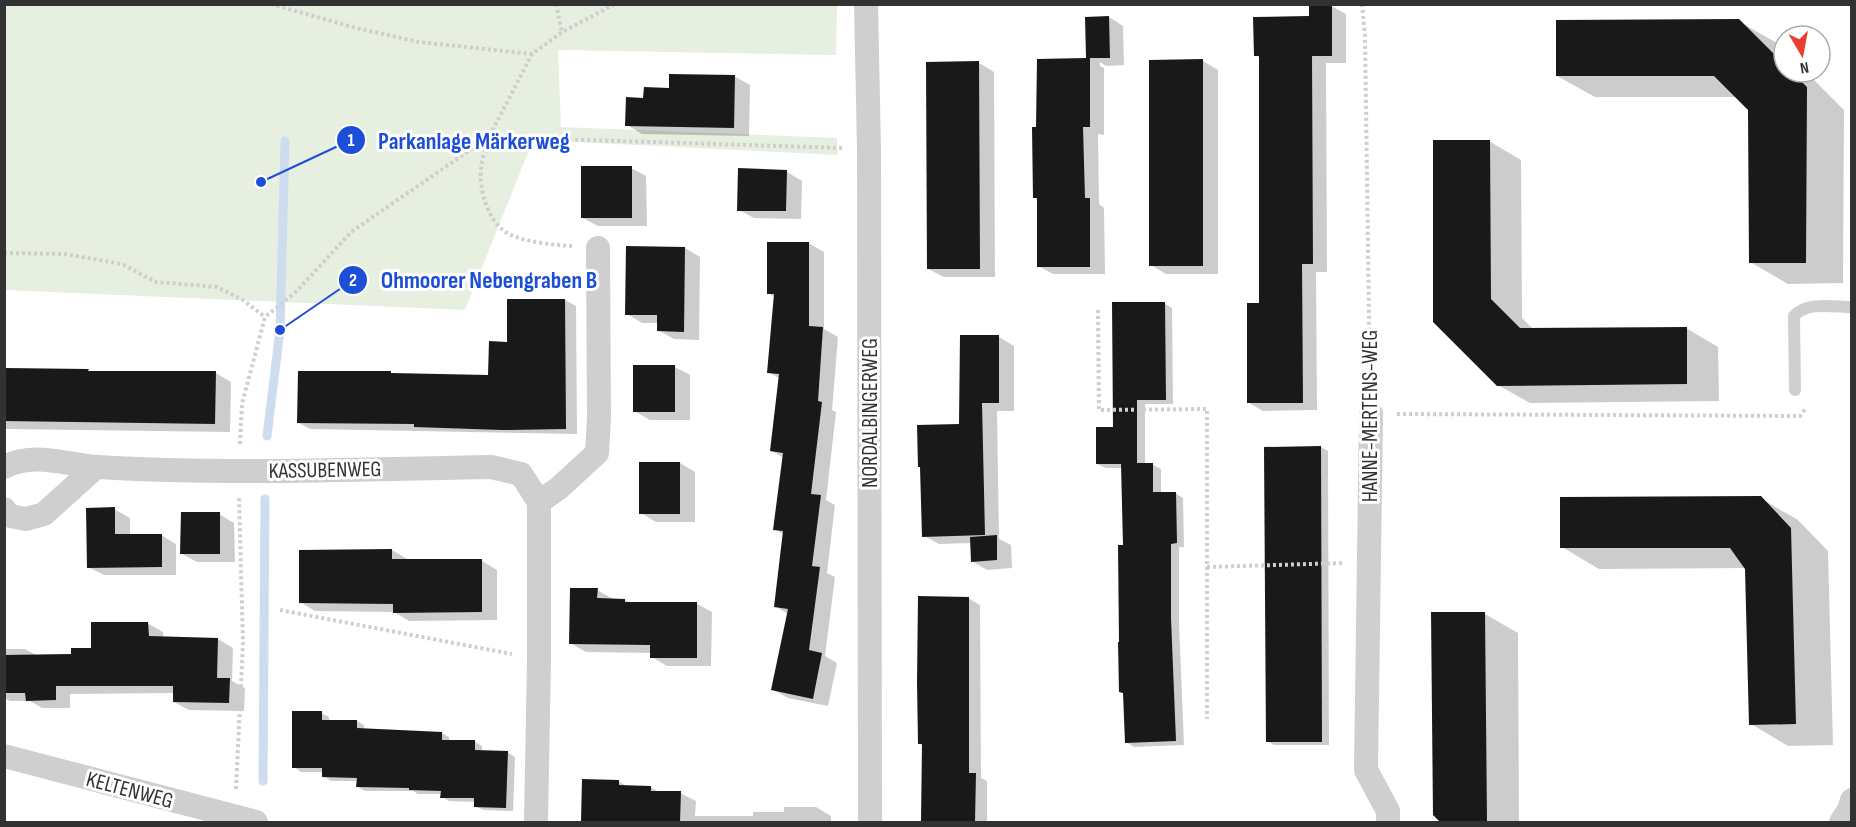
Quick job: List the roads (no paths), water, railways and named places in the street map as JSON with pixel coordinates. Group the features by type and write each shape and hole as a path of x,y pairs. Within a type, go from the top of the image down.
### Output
{"street":[{"name":"NORDALBINGERWEG","path":"866,4 869,149 870,822"},
{"path":"536,822 539,502 559,488 597,453 599,417 598,248"},
{"name":"HANNE-MERTENS-WEG","path":"1371,414 1366,770 1388,811 1388,822"},
{"name":"KASSUBENWEG","path":"4,467 18,459 46,459 96,467 238,470 491,467 521,474 539,502"},
{"path":"4,508 10,516 26,519 44,514 96,467"},
{"name":"KELTENWEG","path":"4,756 245,820"},
{"path":"1841,822 1849,810 1851,800"}],"lane":[{"path":"1795,390 1794,316 1799,311 1812,306 1851,307"}],"waterway":[{"path":"267,436 280,330 285,141"},
{"path":"263,781 265,499"}],"place":[{"name":"Parkanlage Märkerweg","path":"261,182"},
{"name":"Ohmoorer Nebengraben B","path":"280,330"}]}
